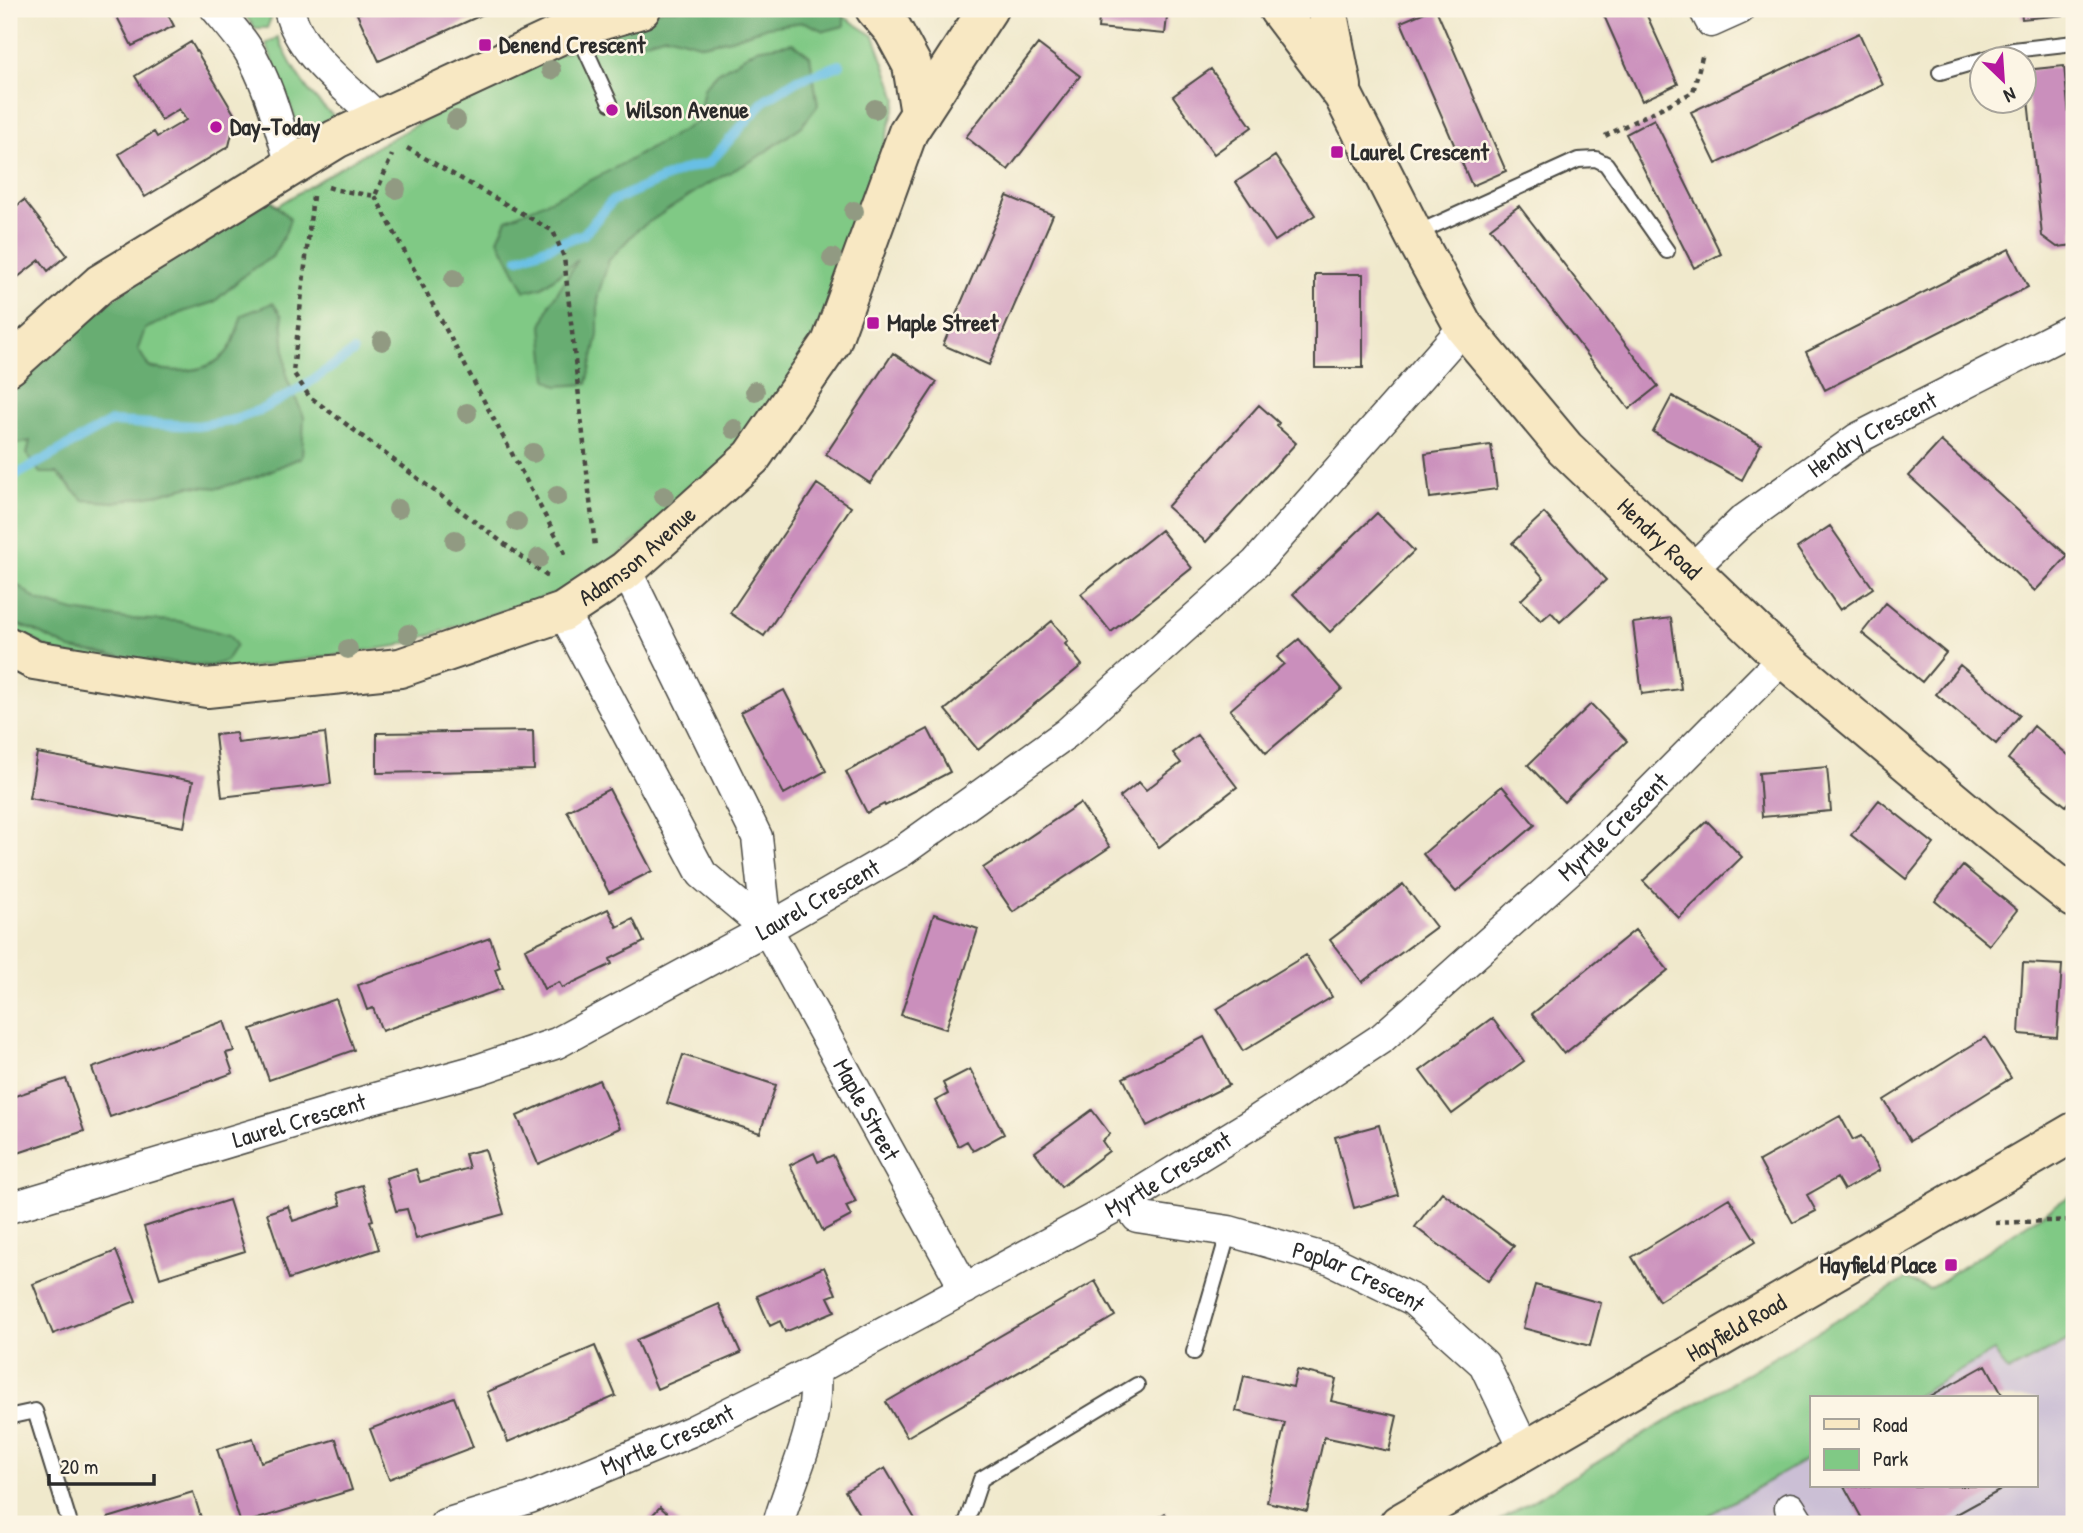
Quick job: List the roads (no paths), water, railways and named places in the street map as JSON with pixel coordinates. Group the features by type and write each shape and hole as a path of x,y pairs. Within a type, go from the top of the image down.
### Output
{"street":[{"path":"216,9 256,63 302,180"},
{"path":"289,9 292,21 306,47 388,130"},
{"path":"9,366 100,284 302,180 336,139 388,130 575,28 641,9"},
{"path":"875,9 894,30 912,65 920,114"},
{"name":"Adamson Avenue","path":"9,647 34,660 207,688 400,668 556,595 611,560 752,457 831,342 908,132 988,9"},
{"name":"Hendry Road","path":"1278,9 1343,95 1413,235 1464,327 1565,448 1783,658 1989,831 2074,898"},
{"name":"Hendry Road","path":"1327,9 1343,95"},
{"path":"1707,15 1740,9"},
{"name":"Laurel Crescent","path":"9,1208 477,1070 557,1043 767,929 901,852 1067,733 1256,563 1464,327"},
{"name":"Hendry Crescent","path":"1690,571 1742,521 1858,438 2074,328"},
{"name":"Maple Street","path":"611,560 757,837 767,929"},
{"name":"Maple Street","path":"556,595 702,874 767,929 965,1289"},
{"name":"Myrtle Crescent","path":"445,1524 530,1497 679,1436 815,1370 1126,1201 1253,1123 1382,1038 1595,848 1783,658"},
{"name":"Hayfield Road","path":"1399,1524 2074,1132"},
{"name":"Poplar Crescent","path":"1126,1201 1137,1217 1229,1231 1331,1260 1413,1300 1484,1364 1525,1450"},
{"path":"778,1524 805,1452 817,1395 815,1370"}],"lane":[{"path":"575,28 610,103"},
{"path":"2038,47 2074,43"},
{"path":"1940,72 1968,64"},
{"path":"1413,235 1578,160 1596,159 1606,164 1667,251"},
{"path":"1194,1352 1229,1231"},
{"path":"966,1524 981,1479 1137,1385"},
{"path":"12,1416 35,1411 70,1524"}],"waterway":[{"path":"519,258 584,234 612,201 683,170 709,163 765,100 795,81 840,65"},
{"path":"9,479 111,422 197,426 230,421 263,409 304,386 353,352"}],"place":[{"name":"Denend Crescent","path":"485,45"},
{"name":"Wilson Avenue","path":"612,110"},
{"name":"Day-Today","path":"216,127"},
{"name":"Laurel Crescent","path":"1337,152"},
{"name":"Maple Street","path":"873,323"},
{"name":"Hayfield Place","path":"1951,1265"}]}
